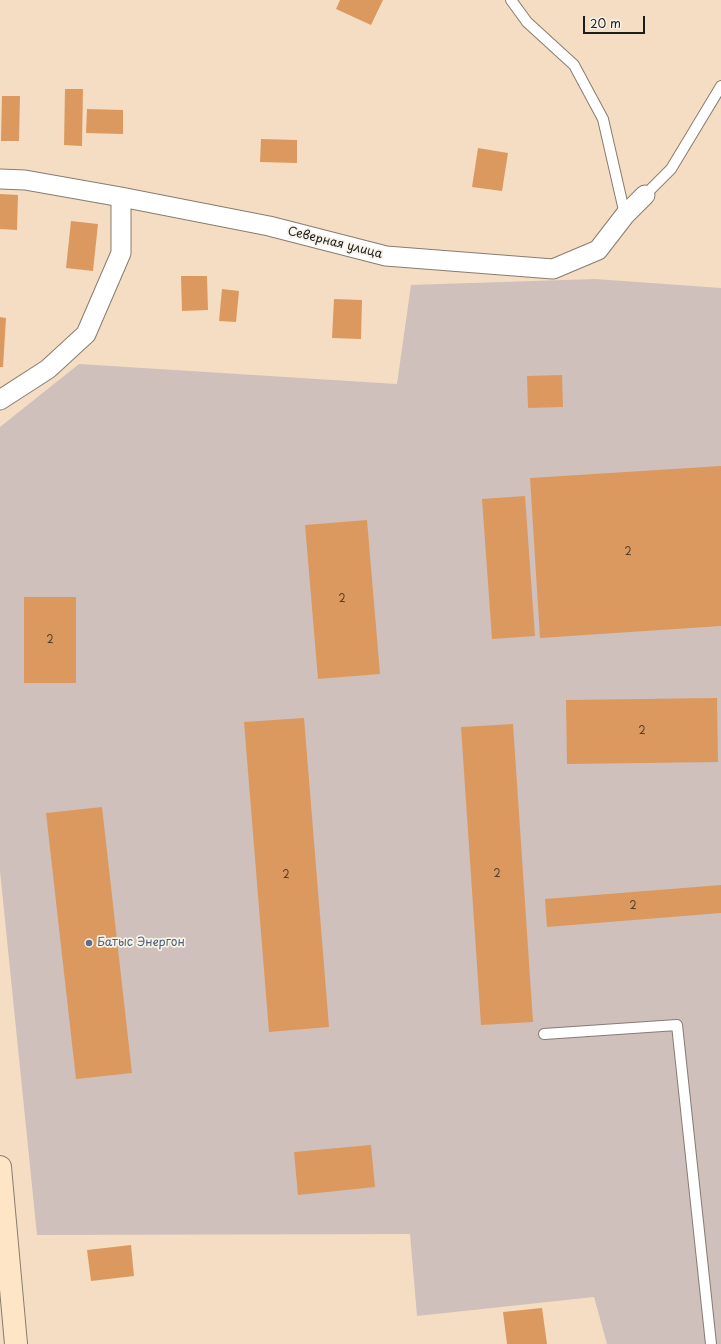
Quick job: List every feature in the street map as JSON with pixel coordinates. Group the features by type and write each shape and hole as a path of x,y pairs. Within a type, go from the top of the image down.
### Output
{"street":[{"name":"Северная улица","path":"0,179 25,180 269,226 386,256 553,269 598,250 625,215 645,195"},
{"path":"0,400 48,369 86,334 121,253 121,197"},
{"path":"0,1167 16,1344"}],"lane":[{"path":"511,0 527,22 574,65 582,79 603,119 625,215"},
{"path":"645,195 671,169 721,86"},
{"path":"544,1034 677,1025 711,1344"}],"shaded area":[{"path":"595,279 721,288 721,1344 607,1344 594,1297 417,1316 410,1234 37,1235 0,871 0,427 79,364 397,384 411,285"}],"building":[{"path":"340,0 383,0 371,25 336,9"},
{"path":"65,89 83,89 82,146 64,145"},
{"path":"2,96 20,96 19,141 1,141"},
{"path":"87,109 123,110 123,134 86,133"},
{"path":"261,139 297,140 297,163 260,162"},
{"path":"478,148 508,153 502,191 472,187"},
{"path":"0,194 18,195 17,230 0,229"},
{"path":"71,221 98,224 93,271 66,268"},
{"path":"181,276 207,276 208,310 182,311"},
{"path":"222,289 239,291 236,322 219,321"},
{"path":"334,299 362,300 361,339 332,338"},
{"path":"0,317 6,318 3,367 0,367"},
{"path":"562,375 563,407 528,408 527,376"},
{"path":"721,466 721,626 540,638 530,478"},
{"path":"525,496 535,636 492,639 482,499"},
{"path":"367,520 380,674 318,679 305,525"},
{"path":"24,597 76,597 76,683 24,683"},
{"path":"717,698 718,762 567,764 566,700"},
{"path":"304,718 329,1027 269,1032 244,722"},
{"path":"513,724 533,1022 481,1025 461,727"},
{"name":"Батыс Энергон","path":"102,807 132,1073 76,1079 46,813"},
{"path":"721,885 721,913 547,927 545,899"},
{"path":"371,1145 375,1187 298,1195 294,1152"},
{"path":"131,1245 134,1276 91,1281 87,1250"},
{"path":"542,1308 547,1344 507,1344 503,1312"}],"place":[{"name":"Батыс Энергон","path":"89,943"}]}
